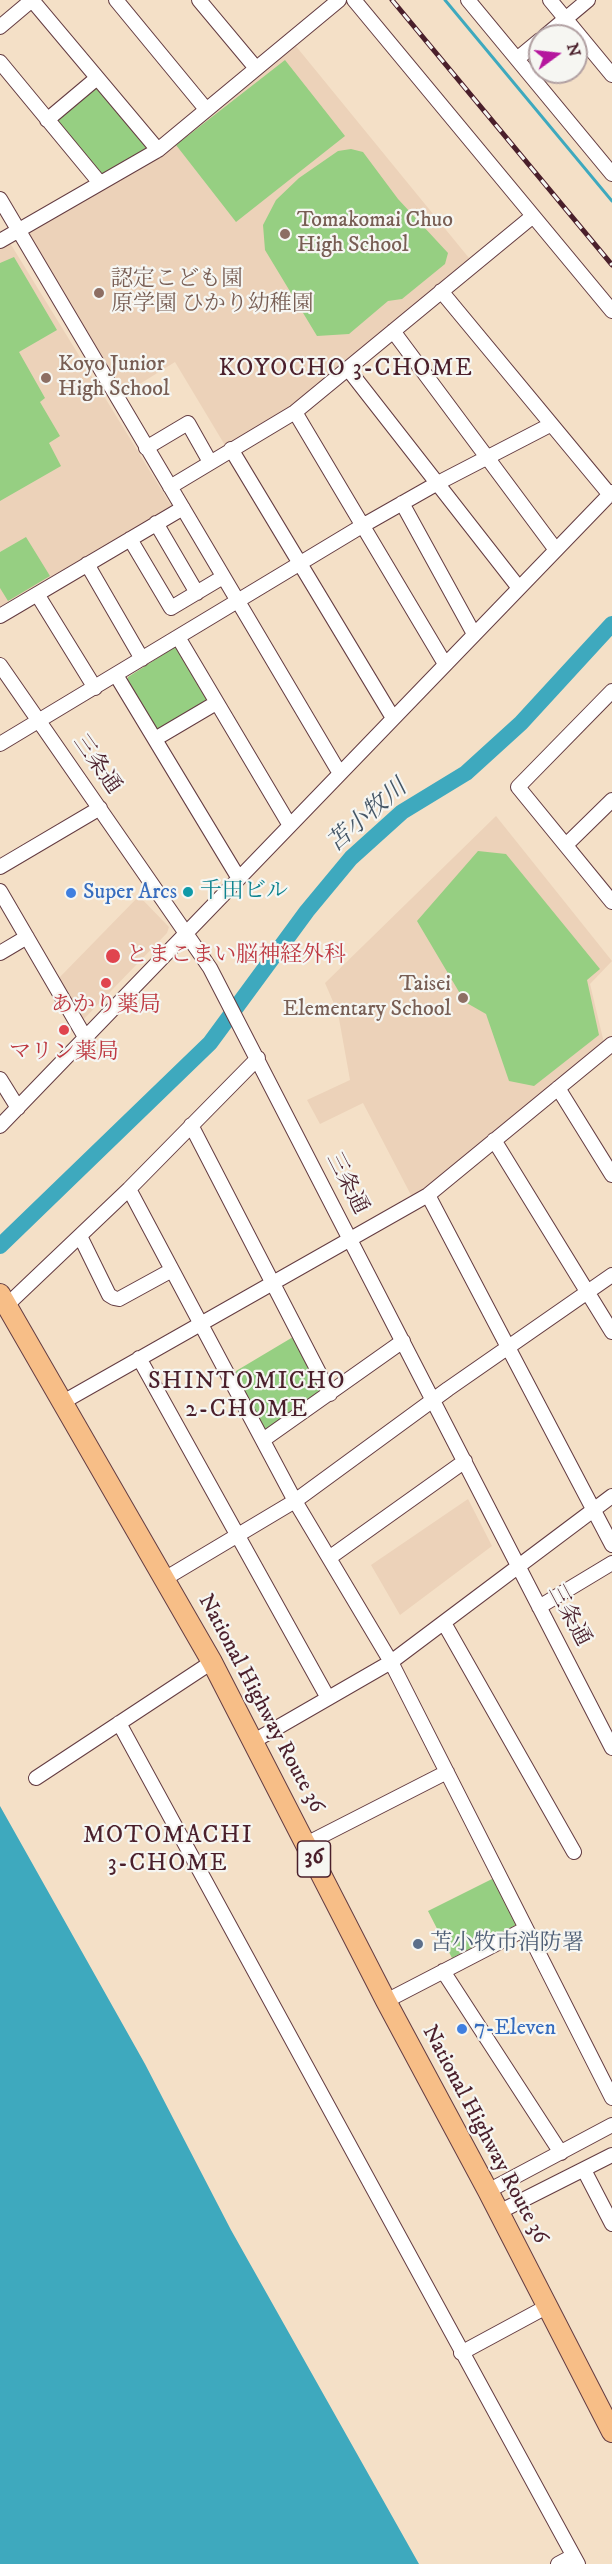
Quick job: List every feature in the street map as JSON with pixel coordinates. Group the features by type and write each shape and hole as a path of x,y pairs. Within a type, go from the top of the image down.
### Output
{"highway":[{"name":"National Highway Route 36","path":"3,1298 166,1578 212,1662 386,2001 488,2191 612,2432"}],"street":[{"path":"0,27 32,0 158,150"},
{"path":"116,0 205,108"},
{"path":"199,0 255,67"},
{"path":"0,241 158,150 205,108 339,0"},
{"path":"354,0 612,311"},
{"path":"468,0 612,174"},
{"path":"550,0 612,75"},
{"path":"559,24 588,0"},
{"path":"517,59 528,50"},
{"path":"0,62 100,183"},
{"path":"47,120 97,78"},
{"path":"0,199 339,772"},
{"path":"170,487 295,412 533,216"},
{"path":"0,1126 339,772 611,494 550,425 441,291"},
{"path":"393,332 556,550"},
{"path":"348,369 519,588"},
{"path":"295,412 445,664"},
{"path":"146,448 188,423 210,462"},
{"path":"0,744 362,526 486,457 550,425"},
{"path":"231,449 393,718"},
{"path":"402,504 474,634"},
{"path":"0,616 183,508"},
{"path":"156,523 197,593"},
{"path":"130,539 171,608 223,577"},
{"path":"87,564 142,659"},
{"path":"37,594 95,688"},
{"path":"178,637 290,824"},
{"name":"三条通","path":"0,665 210,968 612,1748"},
{"path":"116,675 238,877"},
{"path":"612,691 518,787 612,902"},
{"path":"155,739 216,703"},
{"path":"566,845 612,800"},
{"path":"0,867 100,808"},
{"path":"0,891 85,1037"},
{"path":"0,953 27,937"},
{"path":"63,1402 428,1195 612,1044"},
{"path":"3,1298 80,1236 258,1058"},
{"path":"0,1079 18,1108"},
{"path":"558,1088 612,1175"},
{"path":"190,1125 330,1394"},
{"path":"495,1140 612,1332"},
{"path":"129,1189 295,1501 392,1662 612,2098"},
{"path":"428,1195 612,1545"},
{"path":"80,1236 114,1298 119,1299 172,1270"},
{"path":"166,1578 295,1501 433,1400 612,1275"},
{"path":"263,1440 403,1341"},
{"path":"139,1358 328,1698"},
{"path":"329,1558 465,1461"},
{"path":"254,1741 392,1662 612,1496"},
{"path":"539,1607 612,1563"},
{"path":"444,1623 574,1852"},
{"path":"36,1778 212,1662"},
{"path":"119,1723 576,2560 558,2564"},
{"path":"306,1844 447,1772"},
{"path":"386,2001 525,1929"},
{"path":"443,1971 561,2153"},
{"path":"488,2191 612,2125"},
{"path":"499,2212 612,2155"},
{"path":"584,2170 612,2224"},
{"path":"461,2353 548,2306"}],"shaded area":[{"path":"295,45 469,258 290,409 226,447 175,362 122,395 27,230 124,173"},
{"name":"Koyo Junior High School","path":"10,243 172,507 0,610 0,249"},
{"name":"Taisei Elementary School","path":"496,816 612,961 590,984 604,1043 425,1191 412,1197 363,1103 320,1124 307,1100 350,1080 338,1013 325,983"},
{"name":"とまこまい脳神経外科","path":"139,896 169,927 167,933 82,1021 58,979"},
{"path":"468,1499 492,1546 400,1615 371,1565"}],"green space":[{"path":"285,60 345,136 236,222 176,145"},
{"path":"95,84 147,144 146,150 105,174 100,173 55,118"},
{"path":"351,149 363,152 398,199 448,253 445,264 402,299 388,301 349,334 317,336 265,250 263,225 276,200 299,178 338,151"},
{"path":"14,257 57,330 19,352 45,398 40,402 60,436 49,443 61,466 0,501 0,263"},
{"path":"26,537 50,576 8,601 0,588 0,552"},
{"path":"175,647 178,648 209,702 156,733 126,683 128,677"},
{"path":"478,851 506,854 600,969 587,980 599,1035 534,1086 509,1081 486,1014 465,1002 417,921"},
{"path":"293,1337 322,1392 268,1432 263,1431 235,1378 236,1371"},
{"path":"494,1878 518,1924 452,1958 428,1911"}],"water":[{"path":"0,1806 145,2064 231,2230 419,2564 0,2564"}],"waterway":[{"path":"445,0 612,201"},
{"name":"苫小牧川","path":"0,1246 210,1043 307,911 351,858 402,812 466,773 521,723 612,624"}],"railway":[{"path":"392,0 612,265"}],"place":[{"name":"Tomakomai Chuo High School","path":"285,234"},
{"name":"認定こども園 原学園 ひかり幼稚園","path":"99,293"},
{"name":"Koyo Junior High School","path":"46,378"},
{"name":"千田ビル","path":"188,892"},
{"name":"Super Arcs","path":"71,893"},
{"name":"とまこまい脳神経外科","path":"113,956"},
{"name":"あかり薬局","path":"106,983"},
{"name":"Taisei Elementary School","path":"463,998"},
{"name":"マリン薬局","path":"64,1030"},
{"name":"苫小牧市消防署","path":"418,1944"},
{"name":"7-Eleven","path":"462,2029"}],"district":[{"name":"KOYOCHO 3-CHOME","path":"346,370"},
{"name":"SHINTOMICHO 2-CHOME","path":"247,1397"},
{"name":"MOTOMACHI 3-CHOME","path":"168,1851"}]}
